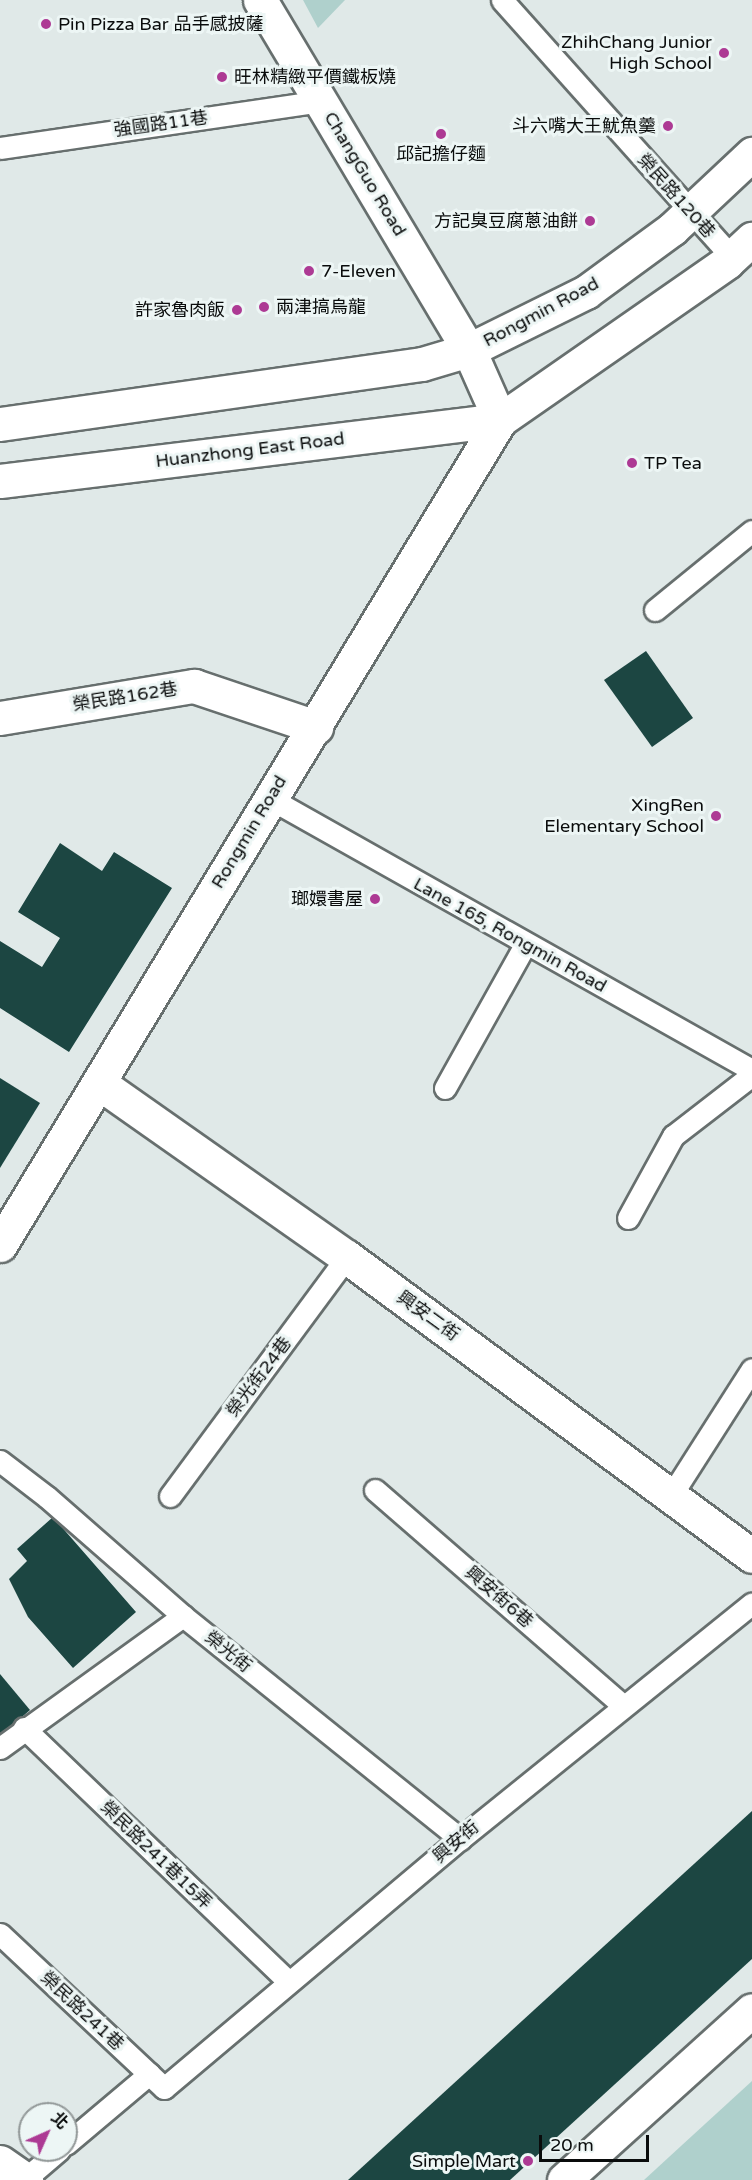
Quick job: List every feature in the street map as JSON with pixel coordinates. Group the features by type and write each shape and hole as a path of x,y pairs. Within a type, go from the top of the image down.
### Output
{"street":[{"name":"ChangGuo Road","path":"260,0 469,350"},
{"name":"Rongmin Road","path":"500,420 469,350 586,292 689,212 752,154"},
{"name":"Rongmin Road","path":"0,1245 500,420 742,248"},
{"path":"0,424 422,364 469,350"},
{"name":"Huanzhong East Road","path":"0,481 500,420"},
{"name":"榮民路162巷","path":"0,718 195,686 316,727"},
{"name":"興安二街","path":"99,1083 347,1257 672,1494 752,1556"},
{"path":"564,2180 752,2010"},
{"path":"0,2162 25,2180"}],"lane":[{"name":"榮民路120巷","path":"502,0 689,212 742,248"},
{"name":"強國路11巷","path":"0,148 321,101"},
{"path":"655,610 752,531"},
{"name":"Lane 165, Rongmin Road","path":"269,798 525,945 752,1070"},
{"path":"445,1088 525,945"},
{"path":"627,1218 673,1136 752,1075"},
{"name":"榮光街24巷","path":"170,1496 347,1257"},
{"path":"672,1494 752,1369"},
{"name":"榮光街","path":"0,1461 47,1497 183,1616 460,1839"},
{"name":"興安街6巷","path":"375,1490 622,1705"},
{"name":"興安街","path":"78,2136 157,2081 289,1982 622,1705 752,1603"},
{"path":"0,1748 24,1728 183,1616"},
{"name":"榮民路241巷15弄","path":"24,1728 289,1982"},
{"name":"榮民路241巷","path":"0,1934 157,2081"},
{"path":"25,2180 45,2162"}],"shaded area":[{"path":"303,0 345,0 318,28"},
{"path":"752,2081 752,2180 644,2180 681,2146"}],"building":[{"path":"646,651 693,718 652,747 604,680"},
{"path":"60,843 102,871 114,852 172,888 69,1052 0,1008 0,941 42,967 60,938 18,912"},
{"path":"0,1078 40,1103 0,1168"},
{"path":"53,1517 136,1612 73,1668 28,1617 9,1579 27,1561 17,1549"},
{"path":"0,1674 30,1710 0,1736"},
{"path":"752,1811 752,1959 510,2180 348,2180"}],"place":[{"name":"Pin Pizza Bar 品手感披薩","path":"46,24"},
{"name":"ZhihChang Junior High School","path":"724,53"},
{"name":"旺林精緻平價鐵板燒","path":"222,77"},
{"name":"斗六嘴大王魷魚羹","path":"668,126"},
{"name":"邱記擔仔麵","path":"441,134"},
{"name":"方記臭豆腐蔥油餅","path":"590,221"},
{"name":"7-Eleven","path":"309,271"},
{"name":"兩津搞烏龍","path":"264,307"},
{"name":"許家魯肉飯","path":"237,310"},
{"name":"TP Tea","path":"632,463"},
{"name":"XingRen Elementary School","path":"716,816"},
{"name":"瑯嬛書屋","path":"375,899"},
{"name":"Simple Mart","path":"528,2161"}]}
